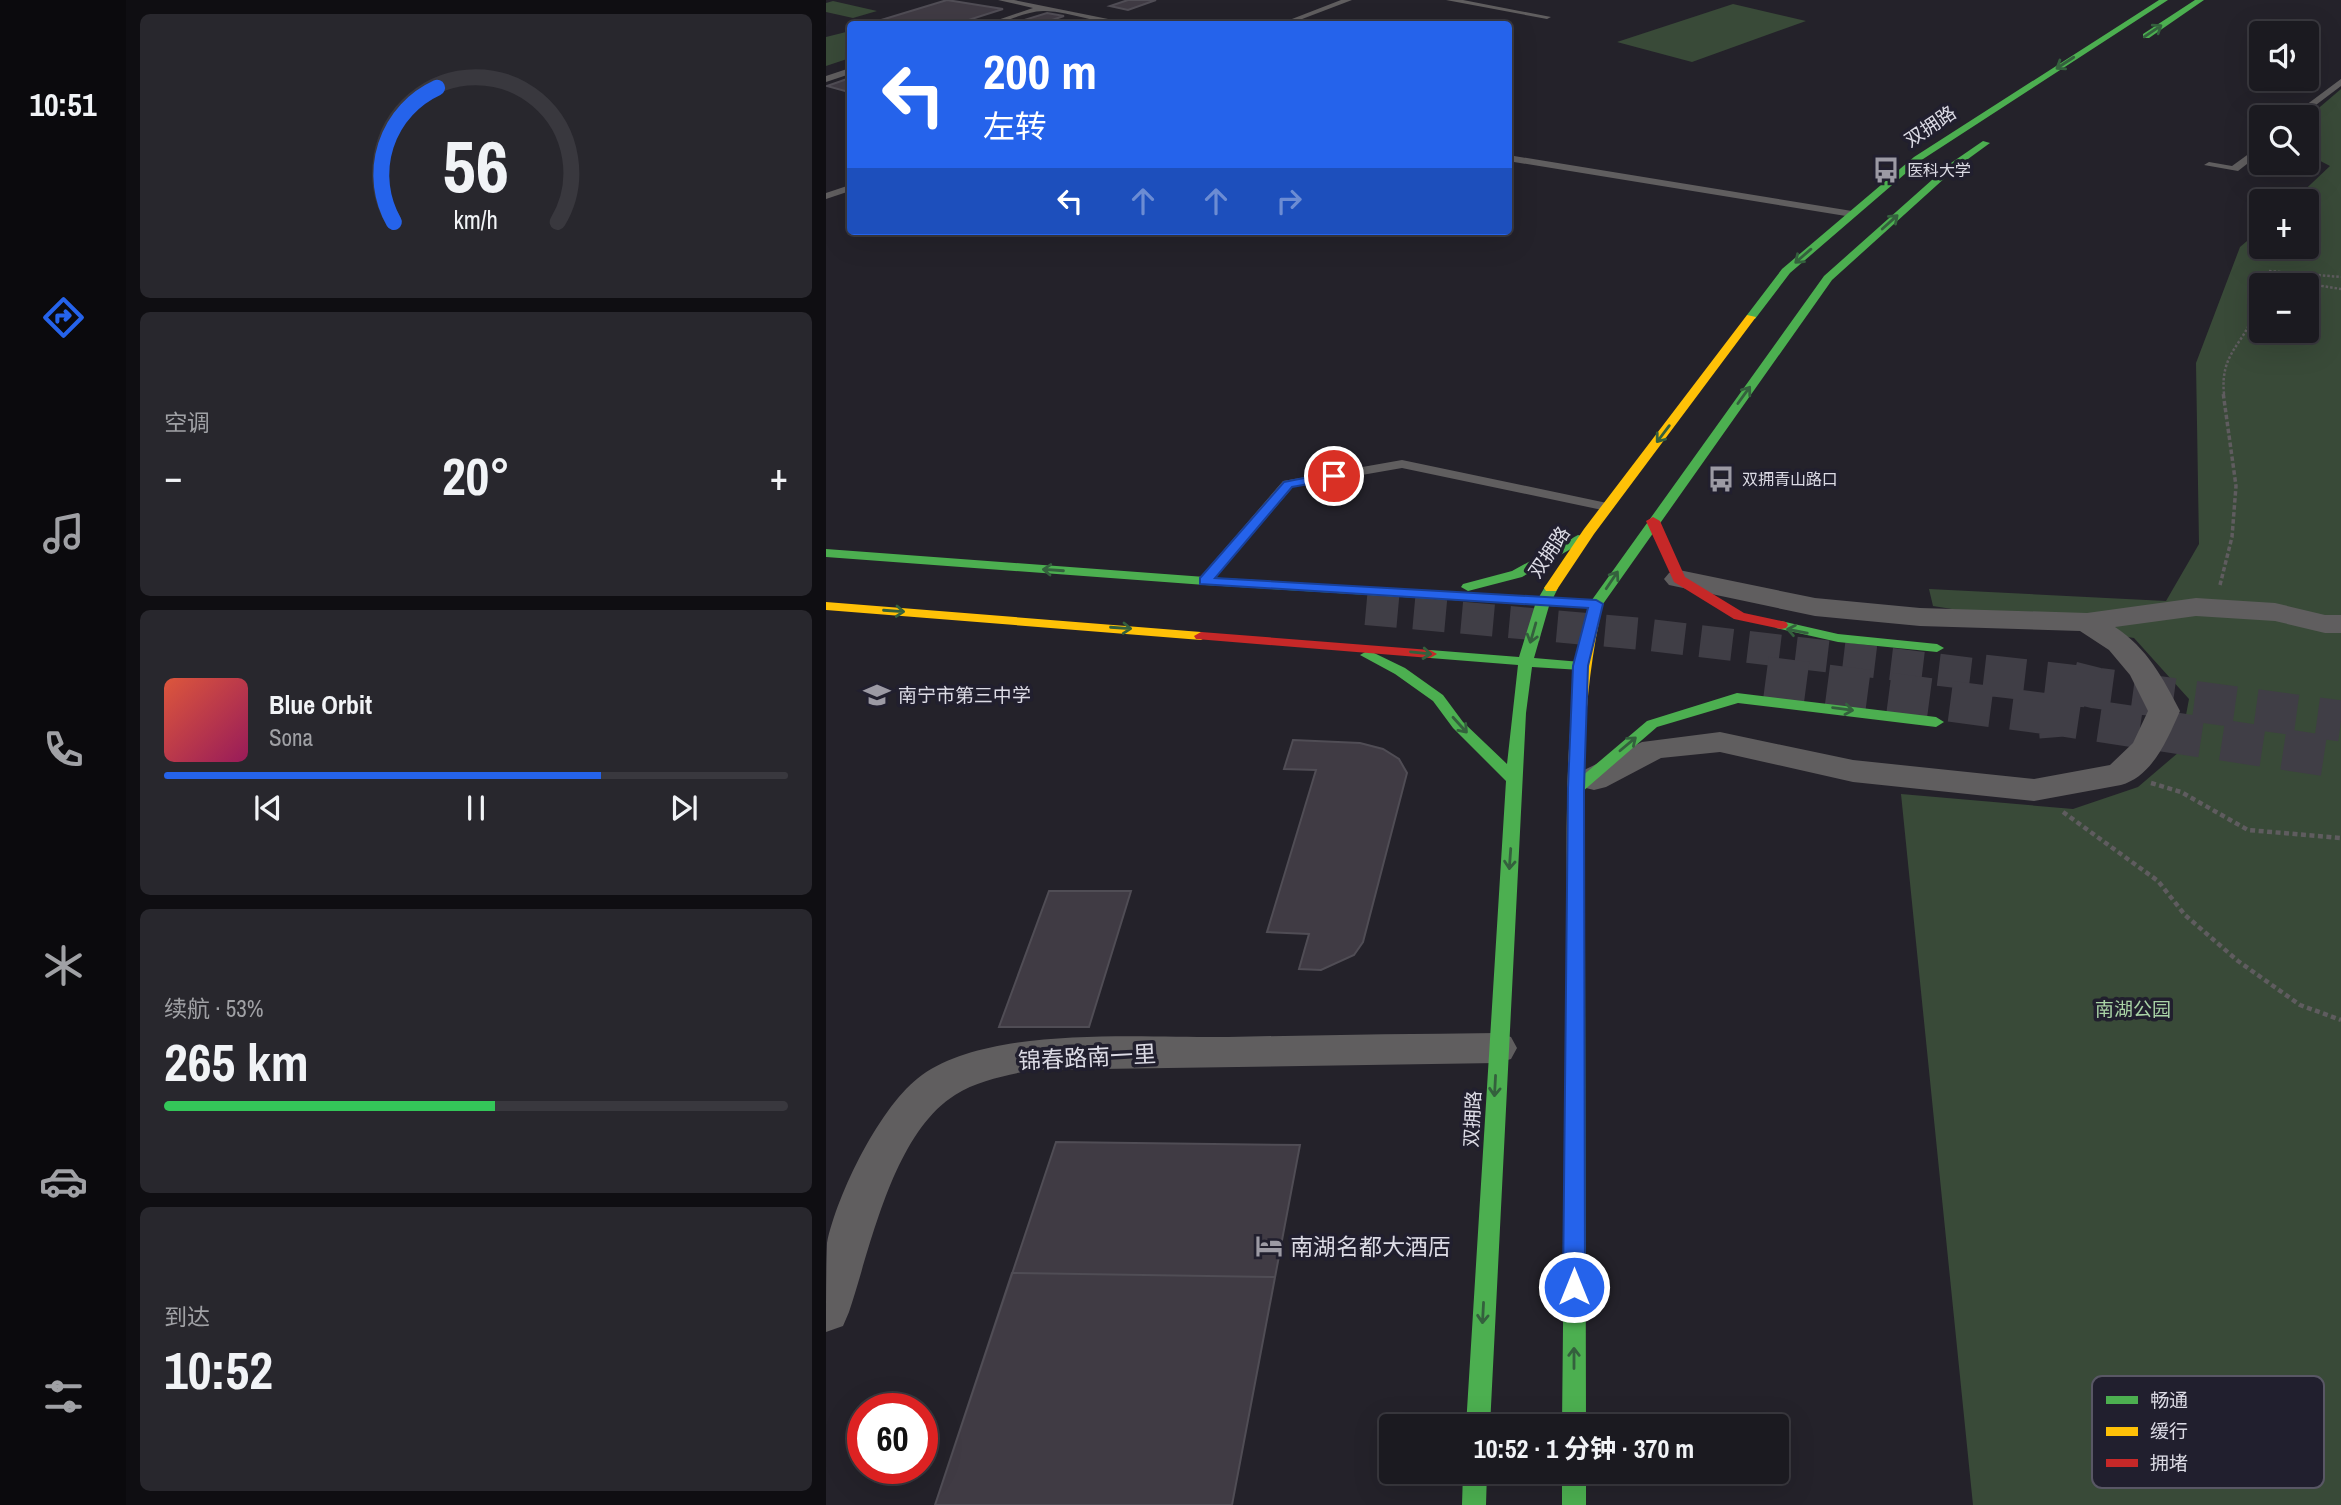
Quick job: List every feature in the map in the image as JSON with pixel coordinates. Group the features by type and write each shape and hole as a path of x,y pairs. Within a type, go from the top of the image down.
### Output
{"main road":[{"name":"双拥路","path":"1479,1414 1497,1048 1524,664 1542,601 1589,532 1786,271 1917,159 2164,0"},
{"path":"2136,43 2200,0"},
{"path":"1574,1414 1576,788 1581,666 1596,604 1828,278 1954,165 1999,134"},
{"path":"1653,521 1679,579 1739,616 1838,638 1937,648"},
{"path":"1439,594 1517,574 1589,532"},
{"path":"826,553 1205,581 1596,604"},
{"path":"826,566 1311,604"},
{"path":"826,606 1346,645 1524,664 1581,666"},
{"path":"1346,645 1400,671 1438,698 1458,725 1516,781"},
{"path":"1576,788 1652,724 1737,698 1936,722"},
{"path":"1474,1505 1475,1484"},
{"path":"1573,1505 1574,1484"}],"street":[{"path":"1679,579 1841,609 1920,617 2087,622 2196,607 2275,612 2333,624 2341,652"},
{"path":"1576,788 1654,749 1720,742 1853,771 2034,790 2121,774 2147,747 2164,711 2144,673 2120,644 2087,622"},
{"name":"锦春路南一里","path":"826,1312 876,1172 902,1123 931,1089 976,1069 1031,1055 1497,1048"}],"lane":[{"path":"1002,0 1113,21"},
{"path":"1000,21 1065,0"},
{"path":"1290,21 1343,0"},
{"path":"1450,0 1546,17"},
{"path":"826,79 847,72"},
{"path":"2310,105 2341,82"},
{"path":"2209,165 2235,169 2249,158"},
{"path":"1512,159 1852,214"},
{"path":"828,196 847,189"},
{"path":"1205,581 1288,484 1326,477 1402,464 1607,508"}],"path":[{"path":"2265,273 2293,273"},
{"path":"2319,275 2341,277"},
{"path":"2319,286 2341,289"},
{"path":"2212,608 2226,569 2237,503 2234,453 2224,390 2224,366 2249,322"},
{"path":"2121,774 2181,792 2248,830 2341,838"},
{"path":"2034,790 2158,881 2185,915 2238,961 2300,1005 2341,1020"}],"green space":[{"path":"833,1 877,11 853,18 826,12 826,3"},
{"path":"1733,4 1806,21 1692,62 1617,42"},
{"path":"847,32 847,59 826,66 826,37"},
{"name":"南湖公园","path":"2341,89 2341,1505 1973,1505 1901,794 2073,809 2138,787 2179,752 2189,699 2134,638 1933,606 1929,589 2166,601 2199,544 2196,363 2240,247 2249,239 2249,259 2319,259 2319,189 2306,189 2330,166 2319,160 2319,108"}],"building":[{"path":"947,0 1003,9 965,21 878,21"},
{"path":"1128,0 1156,0 1128,10 1110,6"},
{"path":"1047,13 1064,16 1049,21 1021,21"},
{"path":"847,79 845,91 827,86"},
{"path":"1293,740 1360,743 1383,749 1399,759 1407,773 1363,942 1354,955 1321,970 1299,969 1309,934 1267,932 1316,770 1284,769"},
{"path":"1049,891 1131,891 1089,1027 999,1027"},
{"path":"1056,1142 1300,1145 1232,1505 935,1505"},
{"path":"1012,1273 1275,1277 1232,1505 935,1505"}],"tunnel":[{"path":"1366,609 1642,634 1999,677"},
{"path":"1984,675 2096,688"},
{"path":"1766,677 2063,716"},
{"path":"2072,682 2096,688"},
{"path":"2096,688 2341,721"},
{"path":"2038,718 2063,716"},
{"path":"2063,716 2341,758"}],"traffic: fast":[{"path":"1751,317 1786,271 1917,159 2164,0"},
{"path":"2146,36 2200,0"},
{"path":"1592,622 1596,604 1828,278 1954,165 1986,143"},
{"path":"1468,587 1517,574 1578,539"},
{"path":"826,553 1205,581 1568,603"},
{"path":"1479,1414 1519,713 1529,642 1551,588"},
{"path":"1781,625 1838,638 1937,648"},
{"path":"1430,654 1581,666"},
{"path":"1367,655 1400,671 1438,698 1458,725 1516,781"},
{"path":"1576,788 1652,724 1737,698 1936,722"},
{"path":"1574,1414 1576,934"},
{"path":"1474,1505 1475,1484"},
{"path":"1574,1484 1574,1505"}],"traffic: slow":[{"path":"1551,588 1589,532 1751,317"},
{"path":"826,606 1201,636"},
{"path":"1576,934 1576,738 1584,660 1592,622"}],"traffic: jam":[{"path":"1653,521 1679,579 1739,616 1781,625"},
{"path":"1201,636 1430,654"}],"place":[{"name":"医科大学","path":"1886,170"},
{"name":"双拥青山路口","path":"1721,479"},
{"name":"南宁市第三中学","path":"877,695"},
{"name":"南湖名都大酒㕆","path":"1269,1246"}],"route":[{"path":"1334,476 1288,484 1205,581 1596,604 1581,666 1576,788 1574,1287"}]}
